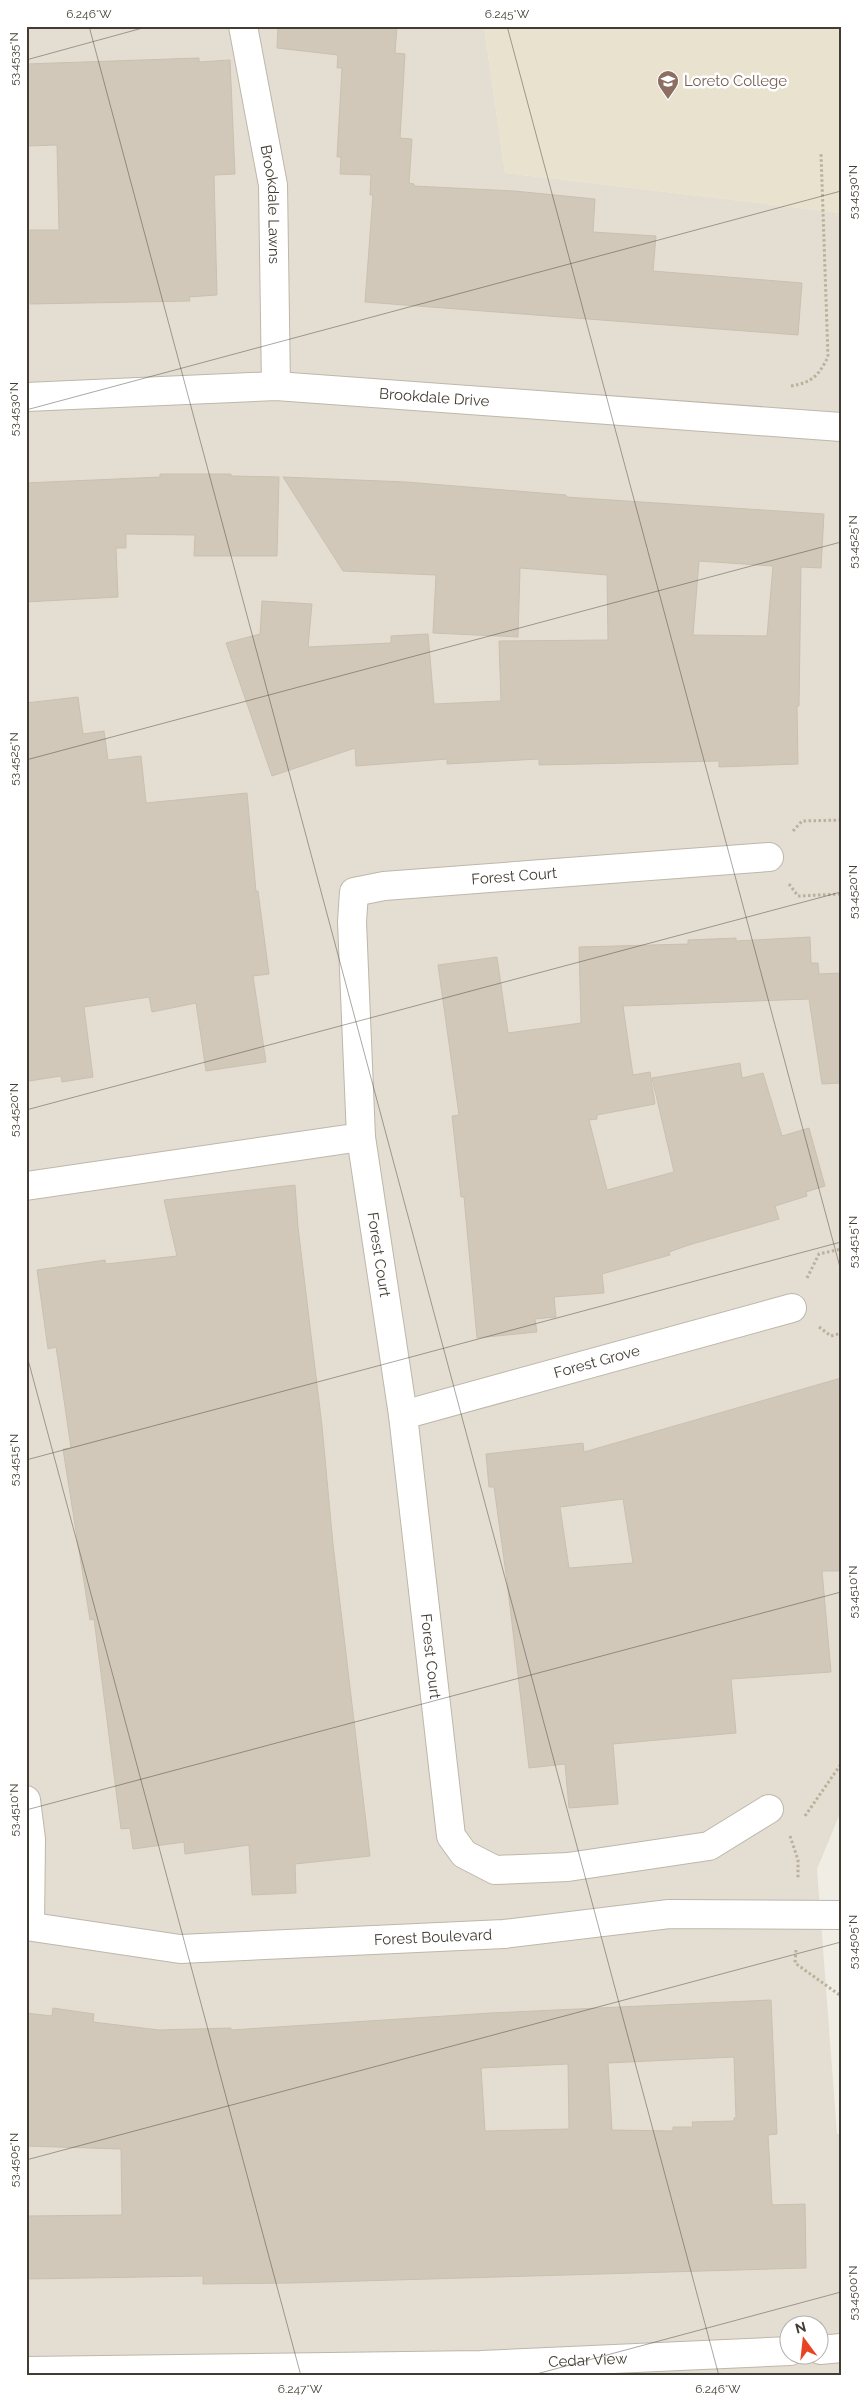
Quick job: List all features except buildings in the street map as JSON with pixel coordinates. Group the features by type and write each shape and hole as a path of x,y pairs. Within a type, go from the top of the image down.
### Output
{"street":[{"name":"Brookdale Lawns","path":"243,26 273,185 276,386"},
{"name":"Brookdale Drive","path":"26,397 276,386 841,427"},
{"name":"Forest Court","path":"769,857 384,886 354,892 352,922 361,1137 402,1414 451,1836 464,1854 495,1870 577,1866 709,1846 769,1808"},
{"path":"26,1186 361,1137"},
{"name":"Forest Grove","path":"402,1414 792,1308"},
{"path":"26,1800 31,1839 28,1926"},
{"name":"Forest Boulevard","path":"28,1926 180,1949 504,1934 669,1914 841,1915"},
{"name":"Cedar View","path":"26,2371 481,2371 780,2353"}],"path":[{"path":"787,386 809,383 820,371 828,357 821,153"},
{"path":"801,1821 841,1764"},
{"path":"790,1837 795,1829"}],"shaded area":[{"path":"26,26 484,26 505,173 841,213 841,1811 817,1869 837,2134 841,2134 841,2376 26,2376"},
{"name":"Loreto College","path":"484,26 841,26 841,213 505,173"}],"place":[{"name":"Loreto College","path":"668,100"}]}
